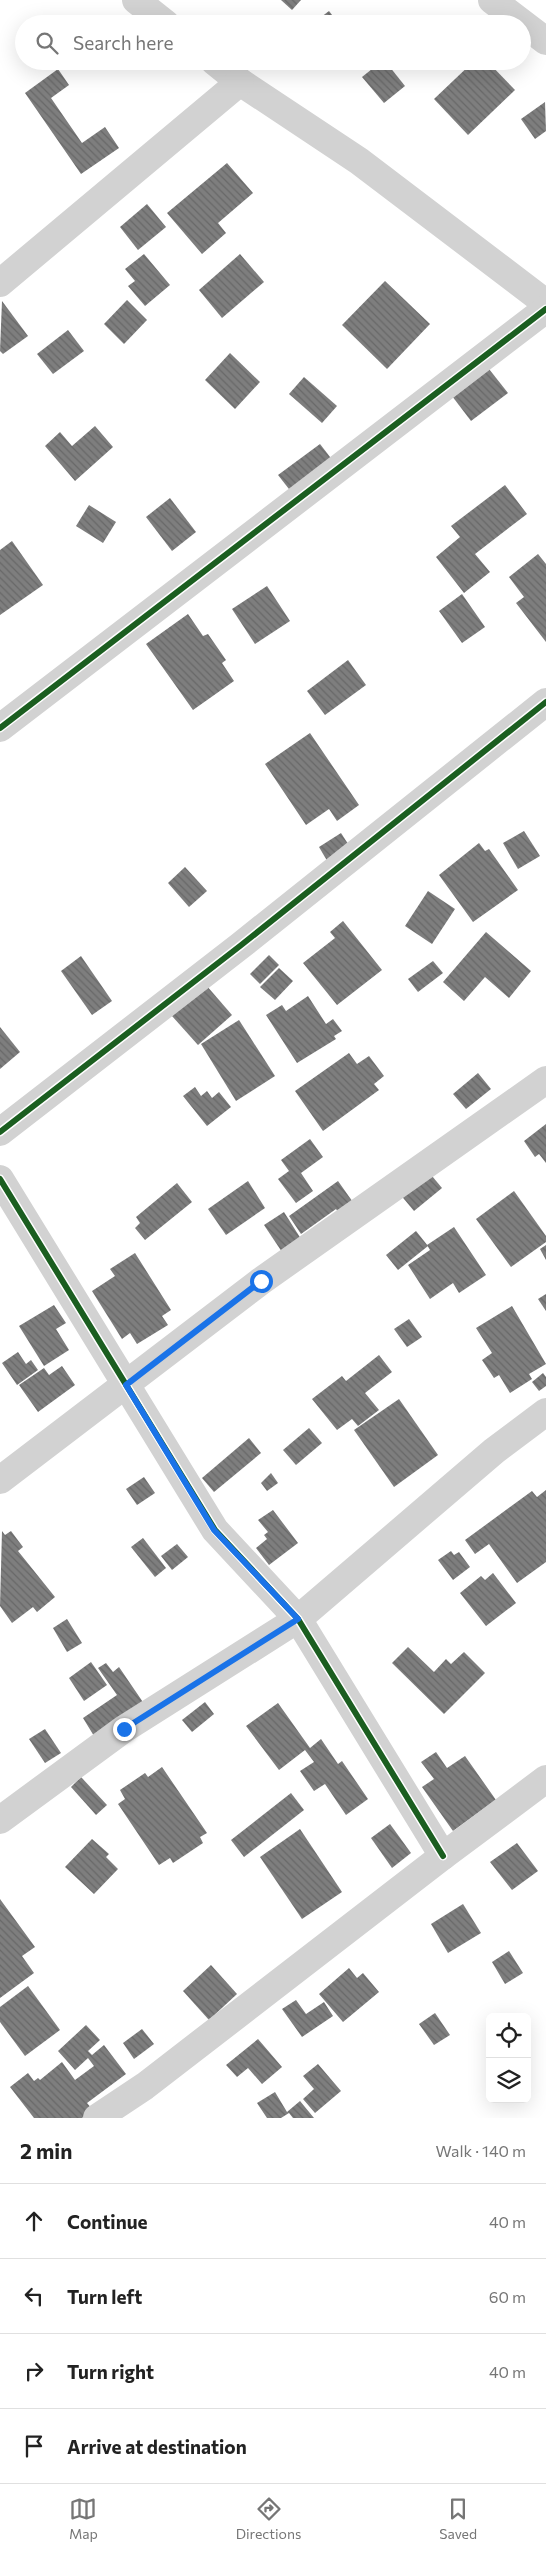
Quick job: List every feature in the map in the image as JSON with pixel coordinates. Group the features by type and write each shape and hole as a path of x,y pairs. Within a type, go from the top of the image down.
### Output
{"street":[{"path":"136,0 155,15"},
{"path":"492,0 512,15"},
{"path":"531,30 546,41"},
{"path":"225,70 240,82 359,161 546,304"},
{"path":"0,284 240,82"},
{"path":"0,728 546,309"},
{"path":"0,1132 546,702"},
{"path":"0,1480 261,1281 546,1080"},
{"path":"0,1179 214,1530 298,1619 443,1856"},
{"path":"0,1820 124,1729 298,1619 494,1451 546,1412"},
{"path":"97,2118 146,2086 443,1856 546,1779"}],"building":[{"path":"281,0 301,0 292,10"},
{"path":"329,11 332,15 324,15"},
{"path":"59,70 69,85 51,98 82,143 105,127 119,148 81,174 25,93"},
{"path":"371,70 392,70 405,86 384,103 362,77"},
{"path":"465,70 496,70 515,90 468,135 434,99"},
{"path":"545,102 546,131 535,139 521,119"},
{"path":"227,163 253,193 218,223 226,233 202,254 167,213"},
{"path":"147,204 166,227 138,250 120,227"},
{"path":"144,254 170,285 145,306 128,286 135,281 125,269"},
{"path":"240,254 264,282 222,318 199,290"},
{"path":"385,281 430,324 387,369 342,325"},
{"path":"127,300 147,320 124,344 104,324"},
{"path":"2,301 28,336 3,354 0,351"},
{"path":"68,330 84,351 53,374 37,354"},
{"path":"230,353 260,382 235,409 205,380"},
{"path":"489,369 508,393 471,421 452,396"},
{"path":"304,377 337,406 322,423 289,394"},
{"path":"95,426 113,447 75,481 45,446 60,432 72,446"},
{"path":"320,444 337,466 296,498 278,475"},
{"path":"505,485 527,514 475,554 490,572 464,593 436,557 460,537 451,526"},
{"path":"170,498 196,532 172,551 146,517"},
{"path":"89,505 116,522 103,543 76,526"},
{"path":"12,541 43,585 0,615 0,550"},
{"path":"538,554 546,564 546,642 516,603 524,597 509,577"},
{"path":"267,586 290,621 255,644 232,609"},
{"path":"462,594 485,627 462,643 439,611"},
{"path":"188,614 203,636 208,634 226,660 222,663 234,681 193,710 146,644"},
{"path":"348,660 366,685 325,715 307,691"},
{"path":"310,733 359,805 337,821 329,809 306,825 265,764"},
{"path":"524,831 540,856 518,869 503,843"},
{"path":"341,833 352,850 329,864 319,847"},
{"path":"479,843 485,851 489,849 518,890 473,922 439,875"},
{"path":"185,867 207,891 189,907 168,883"},
{"path":"428,891 455,909 432,944 405,926"},
{"path":"343,921 382,970 337,1005 303,963 335,938 330,932"},
{"path":"486,932 531,971 509,998 485,977 464,1001 443,982"},
{"path":"269,955 279,965 260,984 250,974"},
{"path":"81,956 112,1001 92,1015 61,971"},
{"path":"433,961 443,973 418,992 408,979"},
{"path":"279,968 293,981 275,1000 260,987"},
{"path":"206,985 232,1015 198,1045 172,1016"},
{"path":"308,996 326,1024 333,1019 342,1031 334,1036 336,1039 297,1063 266,1015 282,1005 286,1011"},
{"path":"239,1020 275,1076 236,1101 201,1044"},
{"path":"0,1027 20,1052 0,1069"},
{"path":"349,1053 357,1064 369,1056 384,1076 374,1084 379,1090 323,1131 295,1091"},
{"path":"478,1073 491,1089 466,1109 453,1094"},
{"path":"195,1087 201,1096 207,1091 212,1098 219,1092 231,1107 207,1126 183,1096"},
{"path":"546,1124 546,1163 539,1154 535,1157 524,1141"},
{"path":"310,1139 323,1157 301,1173 313,1191 296,1203 278,1179 289,1171 281,1160"},
{"path":"427,1170 442,1188 414,1211 399,1193"},
{"path":"248,1181 265,1208 226,1235 208,1209"},
{"path":"338,1181 355,1205 340,1215 336,1209 301,1234 289,1216"},
{"path":"177,1183 192,1202 145,1240 135,1228 140,1223 136,1217"},
{"path":"514,1191 546,1236 546,1242 511,1267 476,1219"},
{"path":"284,1212 301,1239 282,1252 264,1225"},
{"path":"454,1227 486,1275 459,1293 453,1283 430,1299 408,1265 430,1250 427,1245"},
{"path":"416,1231 428,1246 398,1270 386,1255"},
{"path":"546,1245 546,1260 540,1249"},
{"path":"135,1253 171,1310 162,1316 168,1325 137,1344 130,1333 122,1339 92,1291 115,1276 110,1269"},
{"path":"546,1294 546,1311 538,1299"},
{"path":"54,1305 66,1323 56,1329 69,1350 44,1366 19,1326"},
{"path":"512,1306 546,1364 529,1374 532,1379 510,1393 499,1375 494,1378 482,1360 492,1353 476,1328"},
{"path":"409,1319 422,1337 407,1347 394,1329"},
{"path":"18,1352 26,1364 31,1360 38,1370 17,1385 2,1363"},
{"path":"379,1355 392,1372 365,1393 379,1410 358,1426 352,1419 337,1430 312,1399 342,1376 346,1381"},
{"path":"62,1366 75,1385 38,1412 19,1385 44,1368 49,1375"},
{"path":"543,1373 546,1377 546,1386 539,1391 532,1382"},
{"path":"399,1399 438,1455 394,1487 354,1430"},
{"path":"309,1428 322,1443 296,1465 283,1450"},
{"path":"249,1438 261,1453 214,1492 202,1478"},
{"path":"271,1473 278,1483 267,1491 261,1483"},
{"path":"144,1477 155,1493 137,1505 126,1489"},
{"path":"546,1490 546,1562 517,1583 489,1544 475,1554 465,1540 532,1491 537,1497"},
{"path":"273,1510 298,1543 269,1565 256,1548 267,1539 264,1535 268,1532 258,1520"},
{"path":"2,1531 5,1535 11,1531 23,1547 18,1551 55,1597 37,1612 33,1607 12,1623 0,1606"},
{"path":"143,1538 166,1568 155,1577 131,1547"},
{"path":"177,1544 188,1557 172,1570 161,1556"},
{"path":"451,1551 454,1555 459,1552 470,1567 453,1580 438,1560"},
{"path":"493,1573 516,1603 486,1626 460,1593 481,1576 485,1580"},
{"path":"67,1619 82,1643 67,1652 53,1628"},
{"path":"408,1647 434,1672 446,1659 451,1664 464,1652 485,1673 444,1714 392,1663"},
{"path":"91,1662 107,1685 84,1701 69,1678"},
{"path":"106,1663 113,1672 119,1667 149,1711 94,1736 83,1718 117,1695 98,1668"},
{"path":"205,1702 214,1714 192,1732 182,1720"},
{"path":"278,1703 310,1748 321,1739 338,1764 342,1761 368,1799 346,1815 325,1784 314,1791 300,1771 314,1762 305,1750 279,1770 246,1726"},
{"path":"45,1729 61,1753 45,1763 29,1739"},
{"path":"436,1752 447,1768 465,1756 496,1800 453,1831 422,1787 434,1779 421,1762"},
{"path":"162,1767 207,1833 200,1837 203,1843 173,1863 170,1858 159,1865 118,1804 125,1799 120,1790 145,1773 148,1777"},
{"path":"81,1777 107,1805 96,1815 71,1787"},
{"path":"291,1793 304,1810 244,1857 231,1840"},
{"path":"390,1824 411,1853 392,1868 371,1838"},
{"path":"300,1829 342,1892 302,1919 260,1857"},
{"path":"92,1839 109,1854 106,1857 118,1869 94,1894 65,1867"},
{"path":"517,1843 538,1871 512,1890 490,1862"},
{"path":"0,1899 35,1947 22,1956 34,1973 0,1998"},
{"path":"463,1904 481,1933 448,1953 431,1924"},
{"path":"509,1951 523,1973 505,1984 492,1962"},
{"path":"211,1965 237,1994 209,2020 183,1991"},
{"path":"349,1968 357,1978 363,1973 379,1992 343,2022 319,1994"},
{"path":"28,1986 60,2030 25,2056 0,2022 0,2007"},
{"path":"296,2000 306,2014 324,2002 333,2016 302,2037 282,2009"},
{"path":"435,2013 450,2035 434,2045 419,2024"},
{"path":"86,2025 100,2040 88,2051 92,2055 104,2045 126,2074 87,2103 93,2110 82,2118 34,2118 10,2087 28,2073 34,2081 38,2078 40,2080 62,2062 75,2080 94,2066 88,2058 75,2070 58,2051"},
{"path":"142,2029 154,2044 134,2059 123,2043"},
{"path":"258,2039 282,2067 262,2084 248,2068 237,2077 226,2065"},
{"path":"318,2064 341,2091 315,2113 303,2099 314,2089 303,2076"},
{"path":"275,2092 287,2112 300,2101 314,2118 293,2118 289,2113 281,2118 267,2118 257,2103"}],"cycle path":[{"path":"0,728 546,309"},
{"path":"0,1132 240,946 546,702"},
{"path":"0,1179 215,1530 298,1619 443,1856"}],"route":[{"path":"124,1729 298,1619 214,1530 126,1385 261,1281"}]}
